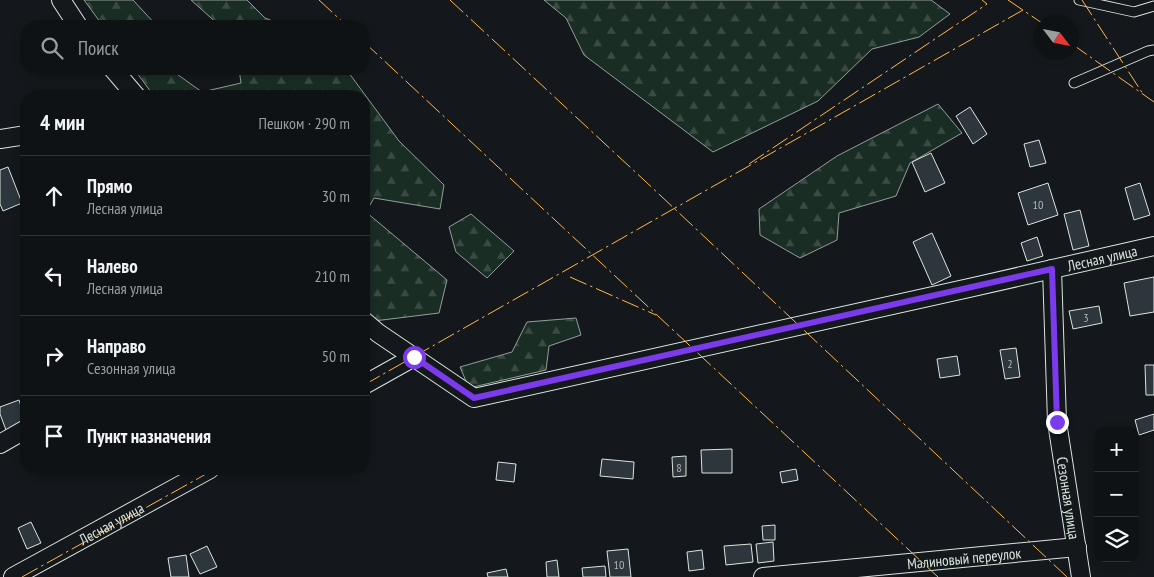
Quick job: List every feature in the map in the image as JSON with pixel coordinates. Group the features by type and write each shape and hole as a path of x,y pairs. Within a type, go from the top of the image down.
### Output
{"street":[{"path":"61,0 74,20"},
{"path":"118,75 131,90"},
{"path":"0,139 20,136"},
{"name":"Лесная улица","path":"370,326 474,398 1154,246"},
{"name":"Сезонная улица","path":"1052,269 1057,422 1081,577"},
{"path":"370,382 414,357"},
{"path":"0,444 20,432"},
{"name":"Лесная улица","path":"13,577 199,475"},
{"name":"Малиновый переулок","path":"763,577 1077,547"}],"lane":[{"path":"1079,0 1134,12 1154,6"},
{"path":"1074,83 1154,50"}],"green space":[{"path":"84,0 133,0 151,20 99,20"},
{"path":"191,0 247,0 265,18 270,20 213,20"},
{"path":"544,0 931,0 950,14 919,37 872,49 818,101 713,152 584,55 566,18"},
{"path":"138,75 178,75 199,90 150,90"},
{"path":"240,75 350,75 361,90 211,90 241,83"},
{"path":"370,102 399,141 444,185 440,209 374,198 370,205"},
{"path":"938,104 962,133 910,163 896,196 839,213 837,240 800,258 760,235 759,209 837,156"},
{"path":"471,214 514,251 487,278 456,252 449,227"},
{"path":"370,215 447,280 439,313 374,321 370,317"},
{"path":"576,318 581,335 549,346 546,370 469,388 460,367 512,352 527,322"}],"building":[{"path":"970,107 987,134 973,144 956,116"},
{"path":"1039,140 1046,163 1030,167 1024,144"},
{"path":"931,153 945,183 925,192 912,162"},
{"path":"8,167 20,198 20,204 3,211 0,204 0,170"},
{"path":"1048,183 1058,215 1028,225 1018,193"},
{"path":"1140,183 1150,215 1134,220 1125,188"},
{"path":"1080,210 1089,246 1073,250 1064,214"},
{"path":"932,233 951,276 932,285 913,242"},
{"path":"1037,237 1043,256 1027,261 1021,243"},
{"path":"1154,277 1154,312 1130,316 1124,283"},
{"path":"1099,306 1102,323 1073,329 1069,311"},
{"path":"1016,348 1020,377 1005,379 1000,350"},
{"path":"957,356 960,375 940,378 937,359"},
{"path":"1145,365 1154,365 1154,395 1146,395"},
{"path":"19,400 20,424 6,430 0,414 0,407"},
{"path":"1154,414 1154,430 1139,435 1139,427 1137,427 1135,420"},
{"path":"732,449 732,473 702,473 701,450"},
{"path":"686,456 686,476 673,477 672,457"},
{"path":"602,459 634,462 633,479 600,476"},
{"path":"498,462 516,464 514,482 496,480"},
{"path":"796,469 798,480 782,483 780,472"},
{"path":"31,522 41,543 27,549 18,528"},
{"path":"775,525 775,540 763,540 762,526"},
{"path":"773,542 774,561 758,563 756,544"},
{"path":"751,544 753,562 726,565 724,546"},
{"path":"207,546 217,567 200,574 190,554"},
{"path":"628,549 631,577 610,577 607,551"},
{"path":"702,550 704,569 689,571 687,552"},
{"path":"186,555 189,577 171,577 168,558"},
{"path":"557,560 559,577 547,577 546,562"},
{"path":"605,566 606,577 583,577 582,568"},
{"path":"506,569 508,577 488,577 487,573"}],"power":[{"path":"319,0 341,20"},
{"path":"450,0 1067,577"},
{"path":"749,164 987,4 982,0"},
{"path":"1008,0 1034,18"},
{"path":"1082,0 1143,94"},
{"path":"370,382 1023,10"},
{"path":"370,48 938,577"},
{"path":"1079,49 1154,102"},
{"path":"570,277 656,315"},
{"path":"22,577 204,475"}],"route":[{"path":"414,357 474,398 1052,269 1057,422"}]}
